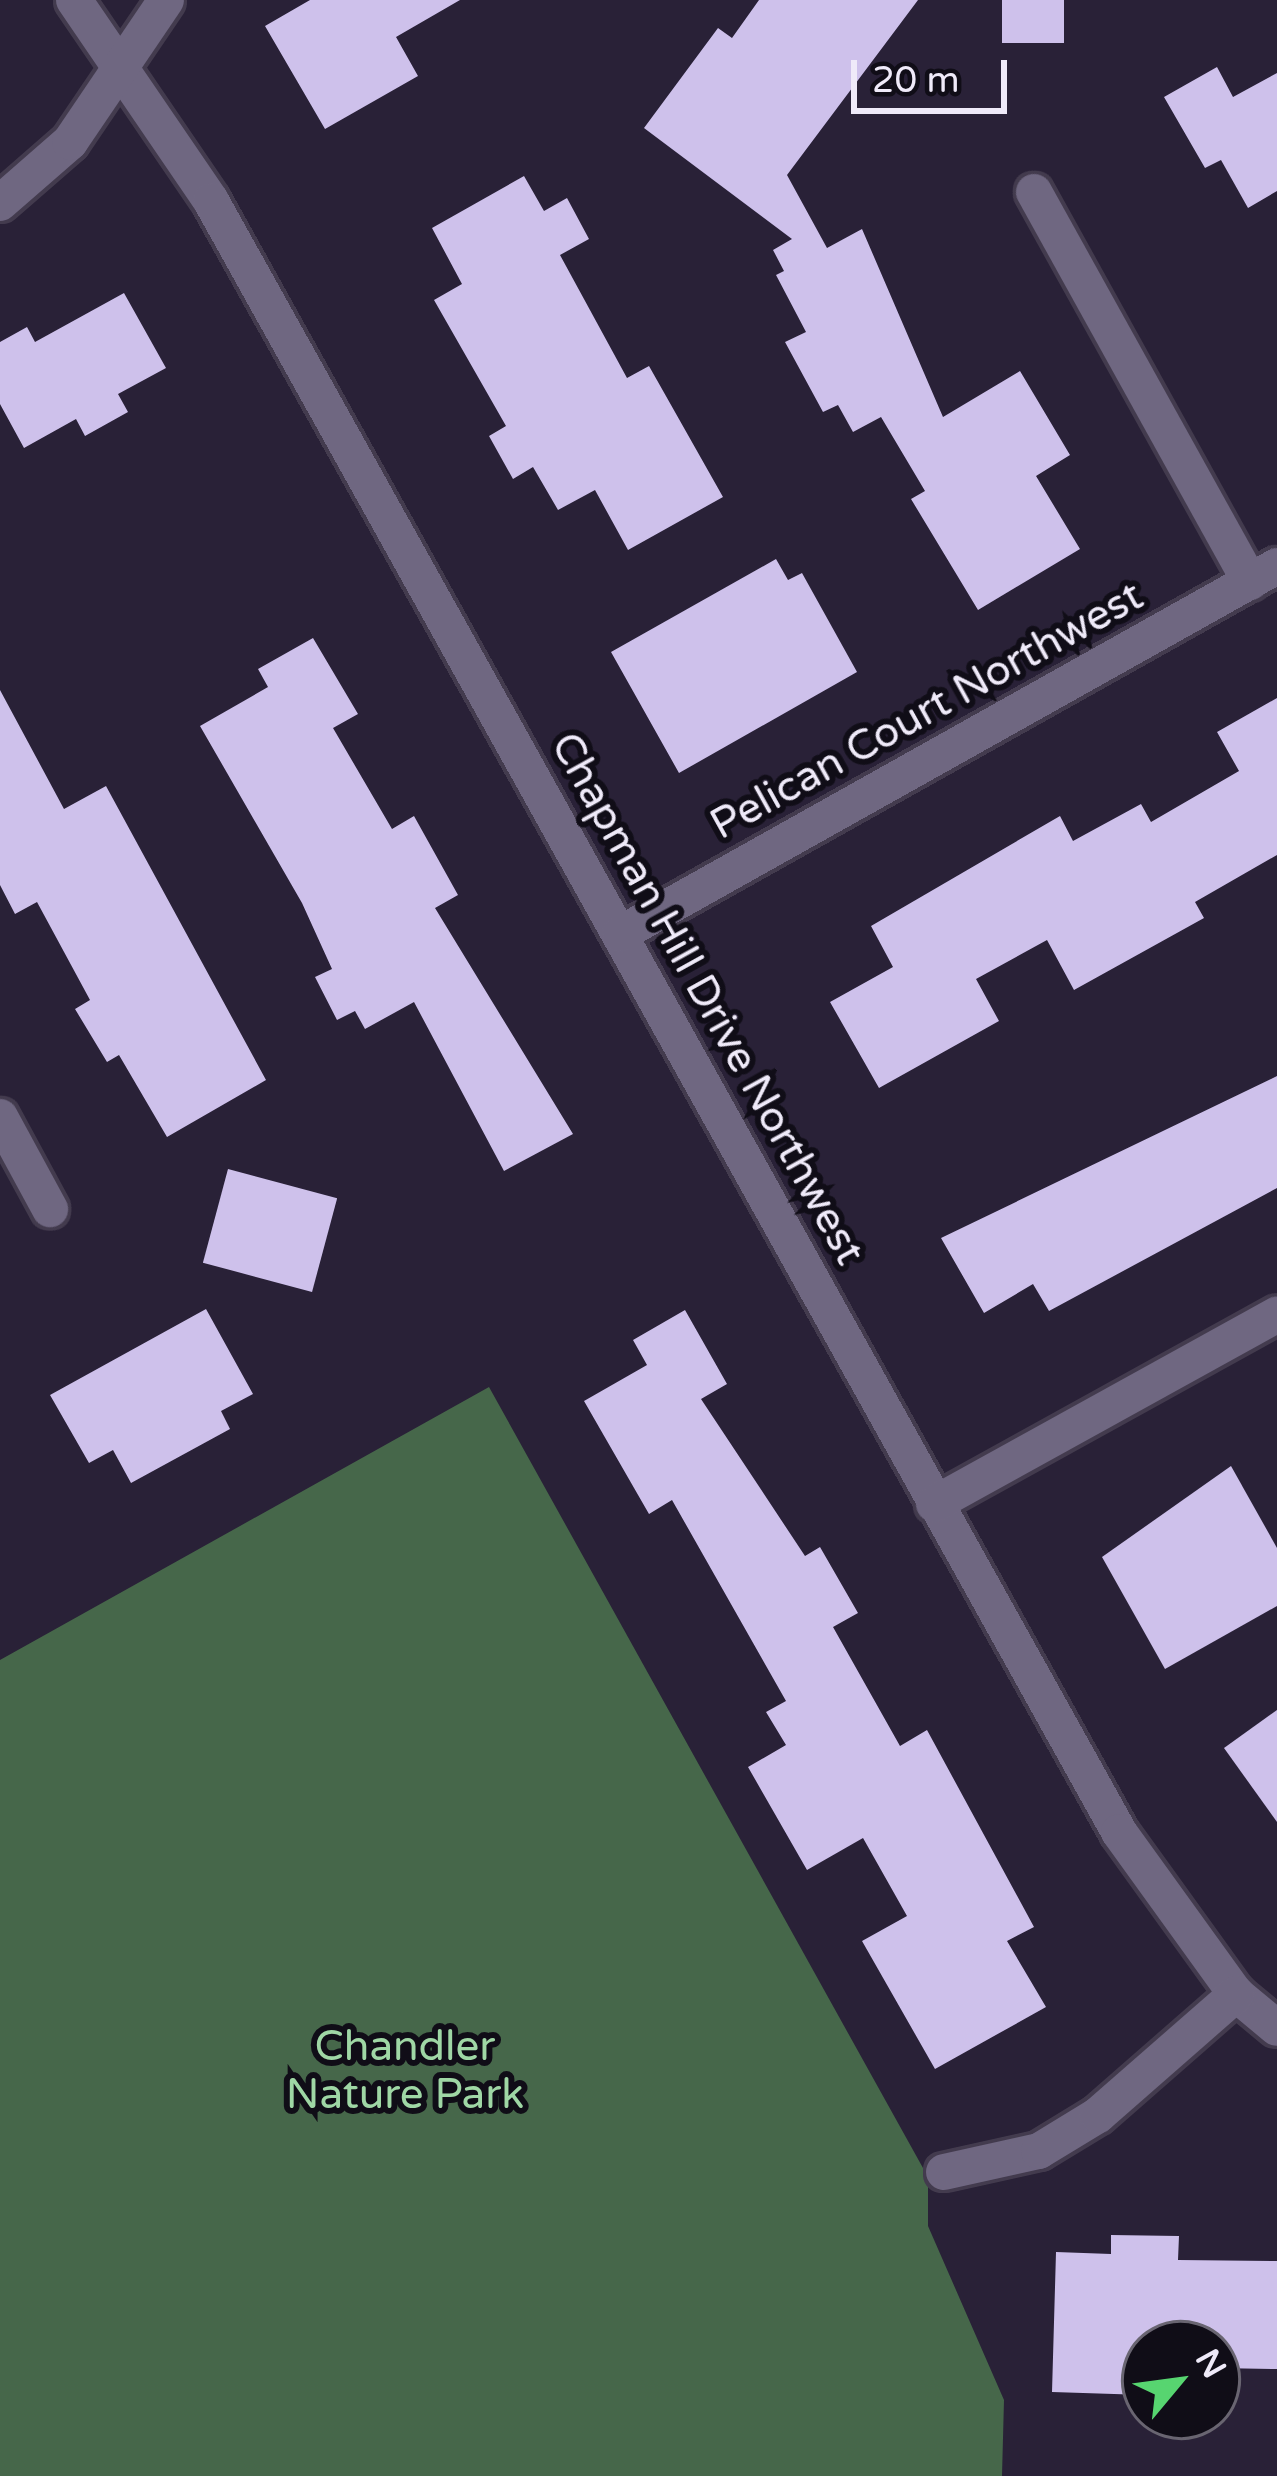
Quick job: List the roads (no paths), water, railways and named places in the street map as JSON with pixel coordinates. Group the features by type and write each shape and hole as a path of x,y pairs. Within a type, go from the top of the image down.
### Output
{"street":[{"name":"Chapman Hill Drive Northwest","path":"74,0 211,201 1119,1832 1236,1994 1277,2029"},
{"path":"0,203 70,142 119,61 166,0"},
{"path":"1034,193 1263,574"},
{"name":"Pelican Court Northwest","path":"620,934 1263,574"},
{"path":"0,1117 50,1209"},
{"path":"934,1504 1277,1315"},
{"path":"944,2172 1039,2151 1098,2115 1236,1994"}],"park label":[{"name":"Chandler Nature Park","path":"405,2071"}]}
